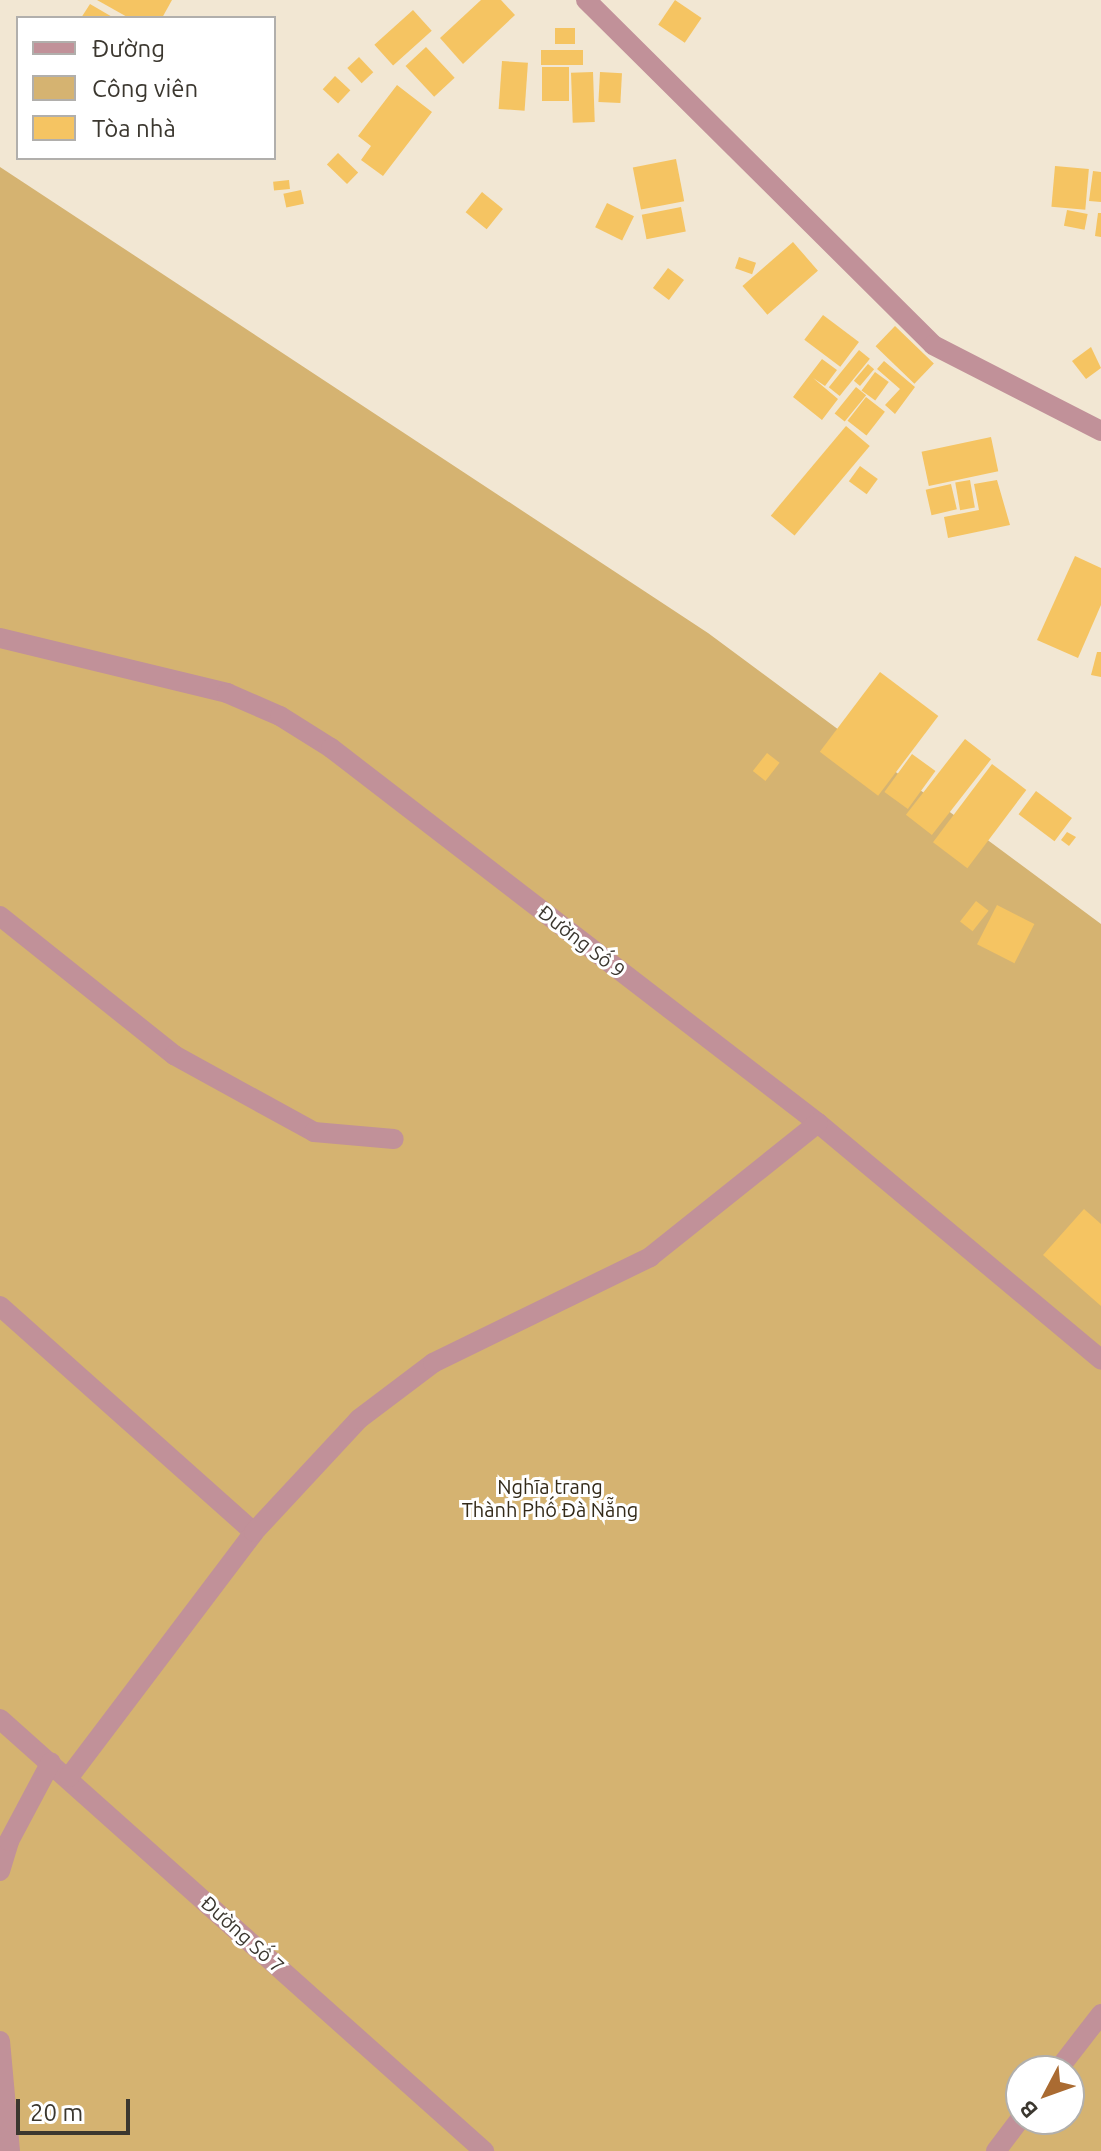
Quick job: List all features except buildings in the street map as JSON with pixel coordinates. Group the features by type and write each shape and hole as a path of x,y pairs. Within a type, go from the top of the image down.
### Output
{"street":[{"path":"586,0 933,345 1101,431"},
{"name":"Đường Số 9","path":"0,638 227,693 280,716 331,748 818,1123 1101,1360"},
{"path":"0,916 174,1055 314,1132 394,1139"},
{"path":"69,1777 254,1532 359,1419 433,1363 650,1257 818,1123"},
{"path":"0,1306 254,1532"},
{"name":"Đường Số 7","path":"0,1719 69,1777 484,2151"},
{"path":"0,1871 9,1841 51,1762"},
{"path":"1069,2055 1101,2014"},
{"path":"0,2041 10,2151"},
{"path":"996,2151 1008,2135"}],"green space":[{"name":"Nghĩa trang Thành Phố Đà Nẵng","path":"0,167 708,633 1101,924 1101,2151 0,2151"}]}
